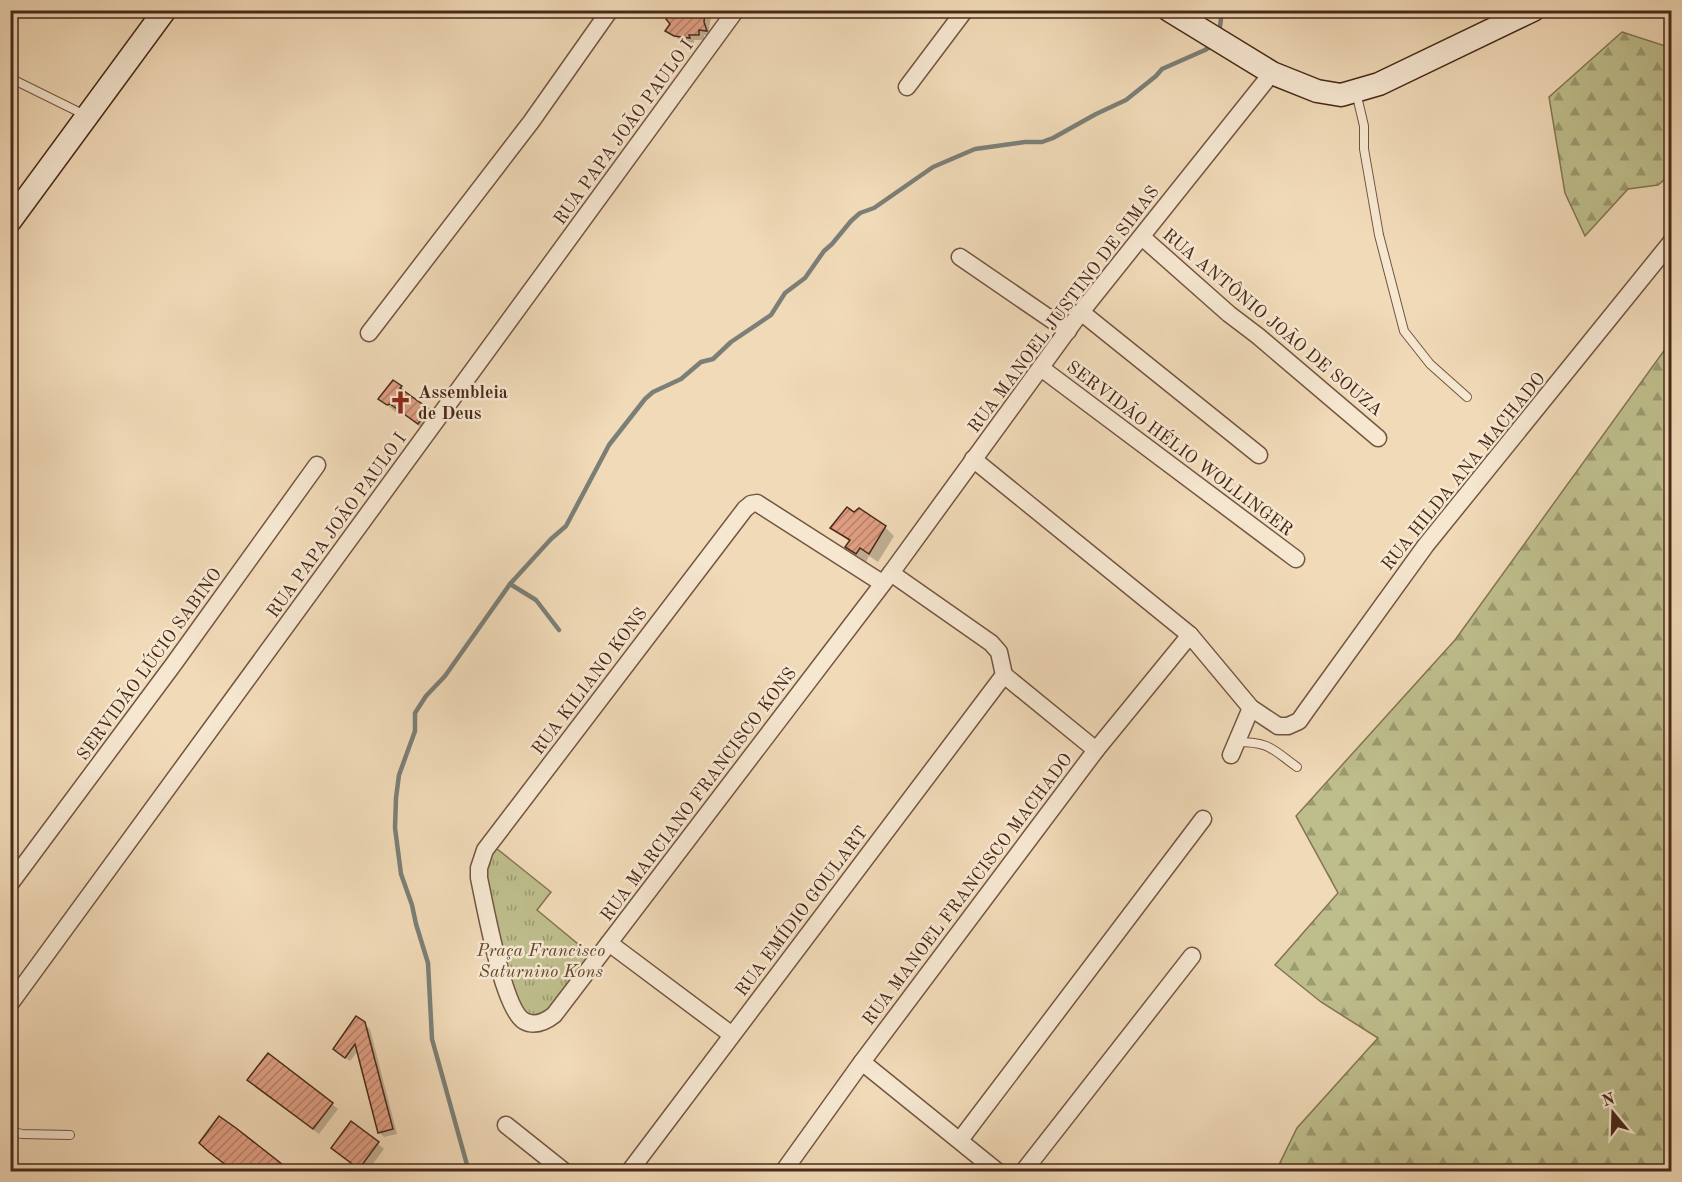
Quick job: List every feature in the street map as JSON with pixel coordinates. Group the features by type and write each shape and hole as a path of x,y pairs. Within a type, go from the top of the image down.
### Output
{"main road":[{"path":"10,221 165,10"},
{"path":"1169,10 1272,73 1329,94 1341,95 1379,84 1533,10"}],"street":[{"path":"369,333 531,122 610,10"},
{"name":"RUA PAPA JOÃO PAULO I","path":"10,1004 736,10"},
{"path":"907,87 965,10"},
{"name":"RUA MANOEL JUSTINO DE SIMAS","path":"886,578 1081,312 1272,73"},
{"name":"RUA ANTÔNIO JOÃO DE SOUZA","path":"1142,237 1229,314 1378,438"},
{"name":"RUA HILDA ANA MACHADO","path":"1251,708 1278,726 1288,726 1299,721 1441,525 1616,312 1671,241"},
{"path":"960,257 1068,331"},
{"path":"1081,312 1259,454"},
{"name":"SERVIDÃO HÉLIO WOLLINGER","path":"1041,368 1296,560"},
{"path":"973,459 1190,635 1251,708 1234,749"},
{"name":"SERVIDÃO LÚCIO SABINO","path":"10,884 173,665 317,465"},
{"name":"RUA KILIANO KONS","path":"540,1023 524,1021 512,1008 507,995 479,878 480,859 744,509 751,504 758,503 886,578"},
{"path":"886,578 991,643 999,652 1004,675 1096,750"},
{"name":"RUA MARCIANO FRANCISCO KONS","path":"540,1023 554,1015 886,578"},
{"name":"RUA MANOEL FRANCISCO MACHADO","path":"783,1172 862,1062 1096,750 1190,635"},
{"name":"RUA EMÍDIO GOULART","path":"629,1172 1004,675"},
{"path":"960,1140 1203,819"},
{"path":"609,943 732,1035"},
{"path":"1023,1172 1192,956"},
{"path":"862,1062 998,1172"},
{"path":"506,1125 565,1172"}],"lane":[{"path":"10,78 88,116"},
{"path":"1356,92 1364,126 1364,149 1379,235 1404,331 1430,364 1467,397"},
{"path":"1234,749 1259,742 1268,745 1298,767"},
{"path":"10,1131 22,1134 70,1135"}],"green space":[{"path":"1622,32 1665,46 1671,40 1671,174 1658,185 1628,189 1585,236 1565,193 1549,97"},
{"path":"1671,341 1671,1171 1276,1171 1297,1128 1378,1038 1321,1002 1275,965 1338,893 1296,816 1455,640"},
{"name":"Praça Francisco Saturnino Kons","path":"496,848 551,892 537,910 590,954 550,1010 534,1018 524,1014 517,1004 484,875 486,864"}],"building":[{"path":"705,10 704,22 707,31 699,30 699,35 689,35 690,38 674,36 665,31 670,24 666,19 675,11"},
{"name":"Assembleia de Deus","path":"393,380 402,386 400,388 429,409 418,424 390,404 387,405 378,399"},
{"path":"847,507 854,512 859,508 886,526 869,554 860,548 856,554 845,547 850,540 830,528"},
{"path":"356,1016 365,1022 393,1129 378,1133 355,1044 345,1058 333,1049"},
{"path":"268,1053 333,1103 313,1129 247,1080"},
{"path":"219,1116 292,1172 235,1172 199,1143"},
{"path":"351,1121 379,1142 359,1169 331,1148"}],"waterway":[{"path":"1220,27 1222,10"},
{"path":"469,1172 432,1039 428,963 401,874 395,828 399,775 415,731 415,713 426,696 445,676 510,584 566,526 609,445 645,399 653,392 681,379 701,362 713,359 731,342 771,315 785,293 805,278 824,251 860,213 874,208 933,167 975,149 1042,142 1053,138 1126,100 1162,69 1213,45"},
{"path":"510,584 536,600 559,630"}],"place":[{"name":"Assembleia de Deus","path":"400,402"}]}
